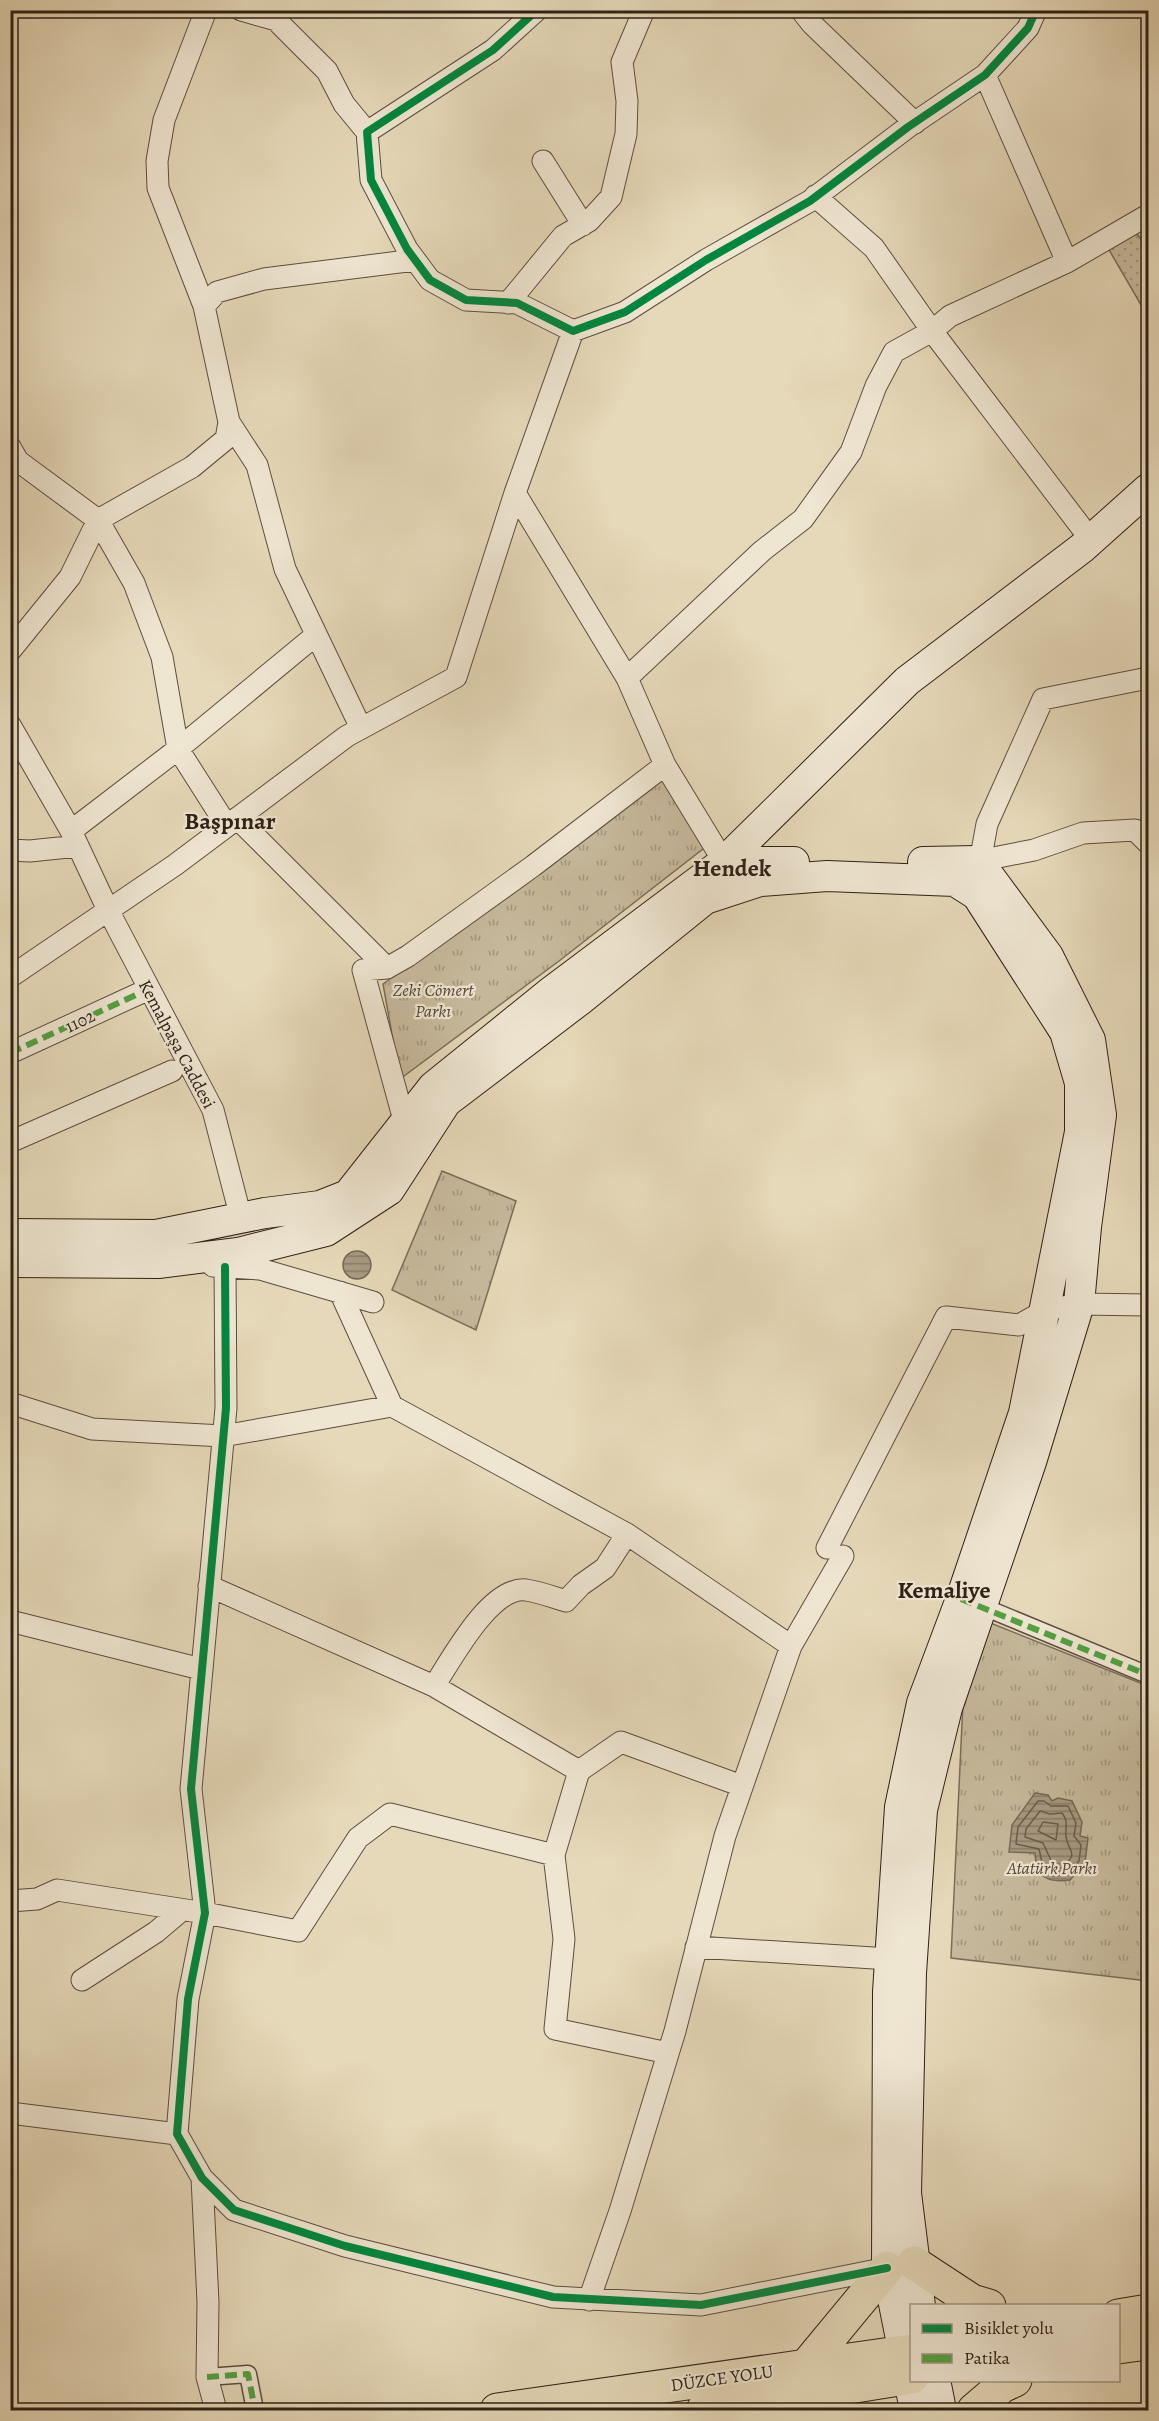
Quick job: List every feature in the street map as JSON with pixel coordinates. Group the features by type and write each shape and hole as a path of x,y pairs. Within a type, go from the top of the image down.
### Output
{"highway":[{"path":"806,2366 900,2265 982,2304"},
{"path":"1120,2316 1149,2311"},
{"path":"1120,2347 1149,2343"},
{"name":"DÜZCE YOLU","path":"497,2410 806,2366 910,2367"},
{"path":"703,2410 910,2368"},
{"path":"974,2410 1002,2386 1011,2382"},
{"path":"756,2401 838,2410"}],"main road":[{"path":"10,1234 156,1235 241,1218 320,1206 348,1195 433,1087 552,991 724,862 907,681 1091,540 1149,489"},
{"path":"724,862 978,861 1048,956 1090,1040 1101,1115 1079,1304 1031,1462 972,1602 922,1703 900,1807 890,1959 900,2265 910,2338"},
{"path":"705,899 724,862"},
{"path":"10,1262 158,1263 238,1253 326,1231 389,1190 446,1102 580,1000 705,899 760,881 827,876 955,881 977,895 1065,1032 1080,1083 1080,1132 1024,1413 972,1602 922,1810 911,1973 906,2193 900,2265 919,2304"},
{"path":"914,2382 915,2410"},
{"path":"923,2382 941,2410"}],"street":[{"path":"206,10 164,120 157,161 158,188 204,306 229,422 257,465 285,569 361,728"},
{"path":"241,10 268,14 327,71 344,104 367,132 371,180 416,260 430,280 466,300 517,303 573,331 625,312 706,260 815,196 985,75 1028,28 1036,10"},
{"path":"367,132 493,50 537,10"},
{"path":"508,303 563,236 583,225 611,197 626,134 627,101 622,62 644,10"},
{"path":"801,10 812,24 915,123"},
{"path":"985,75 1067,262"},
{"path":"543,161 583,225"},
{"path":"815,196 874,248 932,331 1091,540"},
{"path":"627,678 762,551 803,519 851,452 876,386 894,352 932,331 950,316 1067,262 1149,215"},
{"path":"204,306 217,292 264,279 416,260"},
{"path":"10,976 175,865 347,736 456,677 515,492 573,331"},
{"path":"10,651 70,577 98,520 192,467 226,439 229,422"},
{"path":"10,447 18,461 98,520 134,583 162,657 178,749 232,822 387,968"},
{"path":"515,492 627,678 665,765 724,862"},
{"path":"10,850 30,851 74,838 316,635"},
{"path":"977,895 978,861 987,825 1043,699 1149,678"},
{"name":"Kemalpaşa Caddesi","path":"10,725 74,838 108,910 213,1110 241,1218"},
{"path":"401,1129 363,970 387,968 533,866 665,765"},
{"path":"978,861 1034,850 1083,832 1135,830 1149,843"},
{"name":"1102","path":"10,1053 149,989"},
{"path":"10,1142 172,1071"},
{"path":"158,1263 260,1269 372,1302"},
{"path":"225,1267 226,1408 191,1789 205,1913 188,1999 177,2134 202,2178 234,2210 345,2247 553,2296 589,2300 701,2305 900,2265"},
{"path":"340,1292 392,1406 627,1534 791,1646"},
{"path":"589,2300 620,2211 669,2054 725,1836 791,1646 946,1317 1019,1325 1046,1310 1079,1304 1149,1305"},
{"path":"10,1403 92,1429 223,1436 392,1406"},
{"path":"434,1686 476,1625 502,1595 524,1590 566,1601 581,1585 605,1568 627,1534"},
{"path":"209,1586 434,1686 579,1771"},
{"path":"972,1602 1149,1675"},
{"path":"10,1621 201,1669"},
{"path":"669,2054 555,2029 564,1939 554,1855 579,1771 621,1742 742,1786"},
{"path":"10,1901 37,1899 57,1890 205,1913 298,1931 358,1838 390,1814 554,1855"},
{"path":"82,1980 156,1932 182,1910"},
{"path":"696,1947 890,1959"},
{"path":"10,2113 177,2134"},
{"path":"202,2178 208,2302 207,2377 216,2410"},
{"path":"207,2377 248,2374 255,2410"}],"green space":[{"path":"1136,232 1148,250 1148,317 1108,248"},
{"name":"Zeki Cömert Parkı","path":"669,774 708,845 559,961 400,1079 383,984"},
{"path":"442,1171 516,1201 476,1330 392,1290"},
{"name":"Atatürk Parkı","path":"988,1622 1148,1686 1148,1981 951,1958 963,1702"}],"water":[{"path":"357,1251 367,1255 371,1265 367,1275 357,1279 347,1275 343,1265 347,1255"},
{"path":"1035,1793 1048,1795 1052,1801 1058,1798 1072,1801 1082,1822 1080,1836 1088,1838 1085,1863 1070,1880 1055,1881 1045,1877 1038,1868 1035,1853 1009,1852 1012,1825"}],"marked path":[{"path":"10,1053 149,989"},
{"path":"961,1599 1148,1675"},
{"path":"207,2377 248,2374 255,2410"}],"cycle path":[{"path":"537,10 493,50 367,132 371,180 407,249 430,280 466,300 517,303 573,331 625,312 706,260 810,201 908,127 985,75 1028,28 1036,10"},
{"path":"225,1267 226,1408 191,1789 205,1913 188,1999 177,2134 202,2178 234,2210 345,2246 553,2297 701,2305 887,2268"}],"district":[{"name":"Başpınar","path":"230,821"},
{"name":"Hendek","path":"732,868"},
{"name":"Kemaliye","path":"944,1590"}]}
